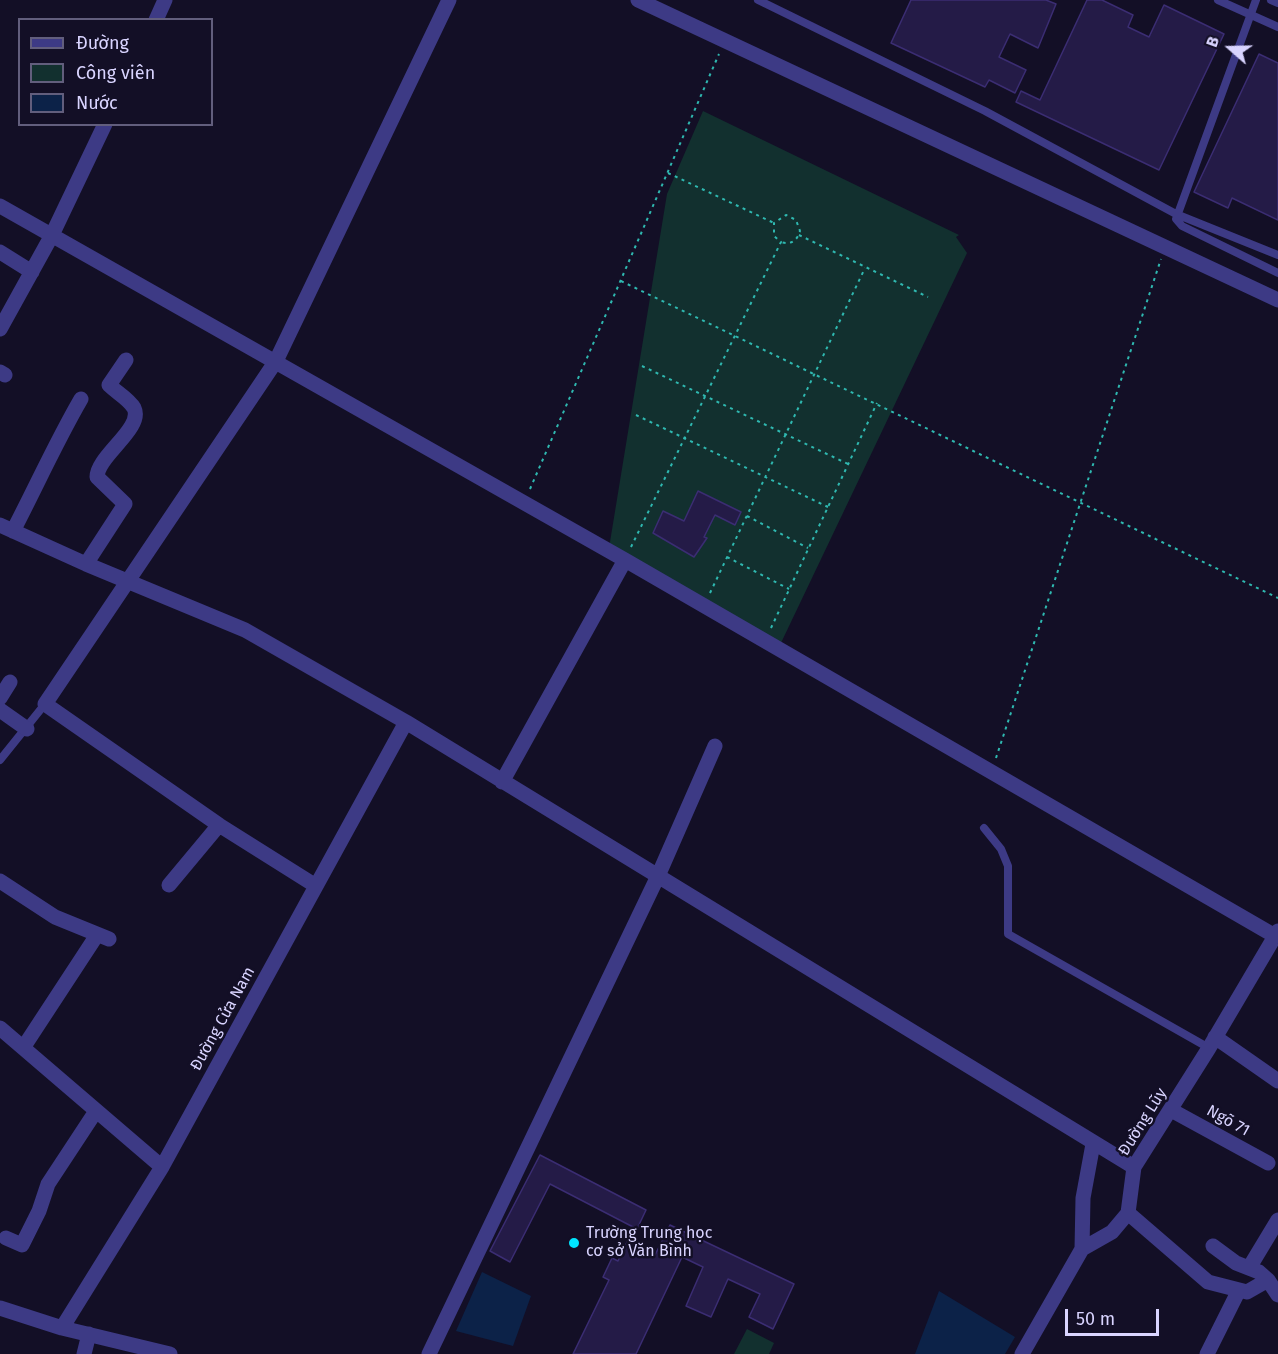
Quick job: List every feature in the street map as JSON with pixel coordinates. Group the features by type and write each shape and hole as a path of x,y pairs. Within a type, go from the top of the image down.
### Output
{"street":[{"path":"157,18 165,0"},
{"path":"316,886 219,825 45,704 276,361 449,0"},
{"path":"638,0 1278,300"},
{"path":"0,329 52,235 104,126"},
{"path":"0,206 625,560 1276,938"},
{"path":"0,252 32,272"},
{"path":"86,564 125,504 97,477 104,460 123,440 134,416 132,405 109,385 126,360"},
{"path":"81,399 53,448 45,469 7,528 86,564 245,630 406,722 1134,1167"},
{"path":"502,782 625,560"},
{"path":"0,698 10,682"},
{"path":"0,710 27,729"},
{"name":"Đường Cửa Nam","path":"62,1328 162,1167 406,722"},
{"path":"429,1354 658,876 715,746"},
{"path":"169,885 219,825"},
{"path":"0,881 55,917 103,937 23,1048"},
{"name":"Đường Lũy","path":"1128,1213 1134,1167 1276,938"},
{"path":"0,1028 162,1167"},
{"path":"1212,1043 1278,1081"},
{"name":"Ngõ 71","path":"1171,1110 1268,1163"},
{"path":"6,1238 22,1245 39,1211 48,1184 96,1111"},
{"path":"1022,1354 1082,1249 1083,1198 1093,1144"},
{"path":"1082,1249 1112,1232 1128,1213 1203,1280 1212,1285 1247,1292 1268,1280"},
{"path":"1249,1268 1278,1220"},
{"path":"1213,1246 1258,1272 1268,1280 1278,1295"},
{"path":"1207,1354 1238,1292"},
{"path":"0,1308 62,1328 170,1354"},
{"path":"84,1354 89,1334"}],"lane":[{"path":"758,0 985,111 1176,214 1278,255"},
{"path":"1218,0 1278,27"},
{"path":"1256,0 1176,219 1182,226 1278,273"},
{"path":"1271,0 1278,3"},
{"path":"0,760 45,704"},
{"path":"984,828 1001,849 1008,866 1008,934 1212,1043"}],"path":[{"path":"524,503 725,41"},
{"path":"668,173 774,223"},
{"path":"782,216 792,217 799,227 799,235 791,243 781,242 774,236 774,223 782,216"},
{"path":"799,235 928,297"},
{"path":"625,560 781,242"},
{"path":"991,772 1165,246"},
{"path":"709,595 865,268"},
{"path":"621,281 1278,598"},
{"path":"642,366 849,464"},
{"path":"764,641 877,404"},
{"path":"636,415 828,507"},
{"path":"747,516 809,548"},
{"path":"727,557 789,589"}],"green space":[{"path":"703,111 959,235 956,237 967,253 780,645 609,548 667,194"},
{"path":"747,1329 774,1343 769,1354 734,1354"}],"water":[{"path":"482,1272 531,1296 513,1346 456,1331"},
{"path":"939,1291 1015,1337 1005,1354 915,1354"}],"building":[{"path":"911,0 1046,0 1056,4 1038,48 1010,34 999,57 1026,70 1015,93 989,80 985,87 891,43"},
{"path":"1087,0 1102,0 1133,15 1128,27 1149,37 1164,5 1224,34 1159,170 1016,102 1021,91 1040,100"},
{"path":"1259,54 1278,63 1278,220 1232,198 1228,208 1194,192"},
{"path":"698,491 741,512 735,525 715,515 704,537 707,538 694,557 653,533 663,511 684,521"},
{"path":"540,1155 646,1210 637,1229 550,1184 510,1262 490,1251"},
{"path":"670,1225 794,1284 773,1329 749,1317 760,1294 728,1279 711,1317 686,1306 703,1267 682,1257 636,1354 573,1354 609,1280 603,1277 612,1258 618,1261 627,1242 655,1255"}],"place":[{"name":"Trường Trung học cơ sở Văn Bình","path":"574,1243"}]}
